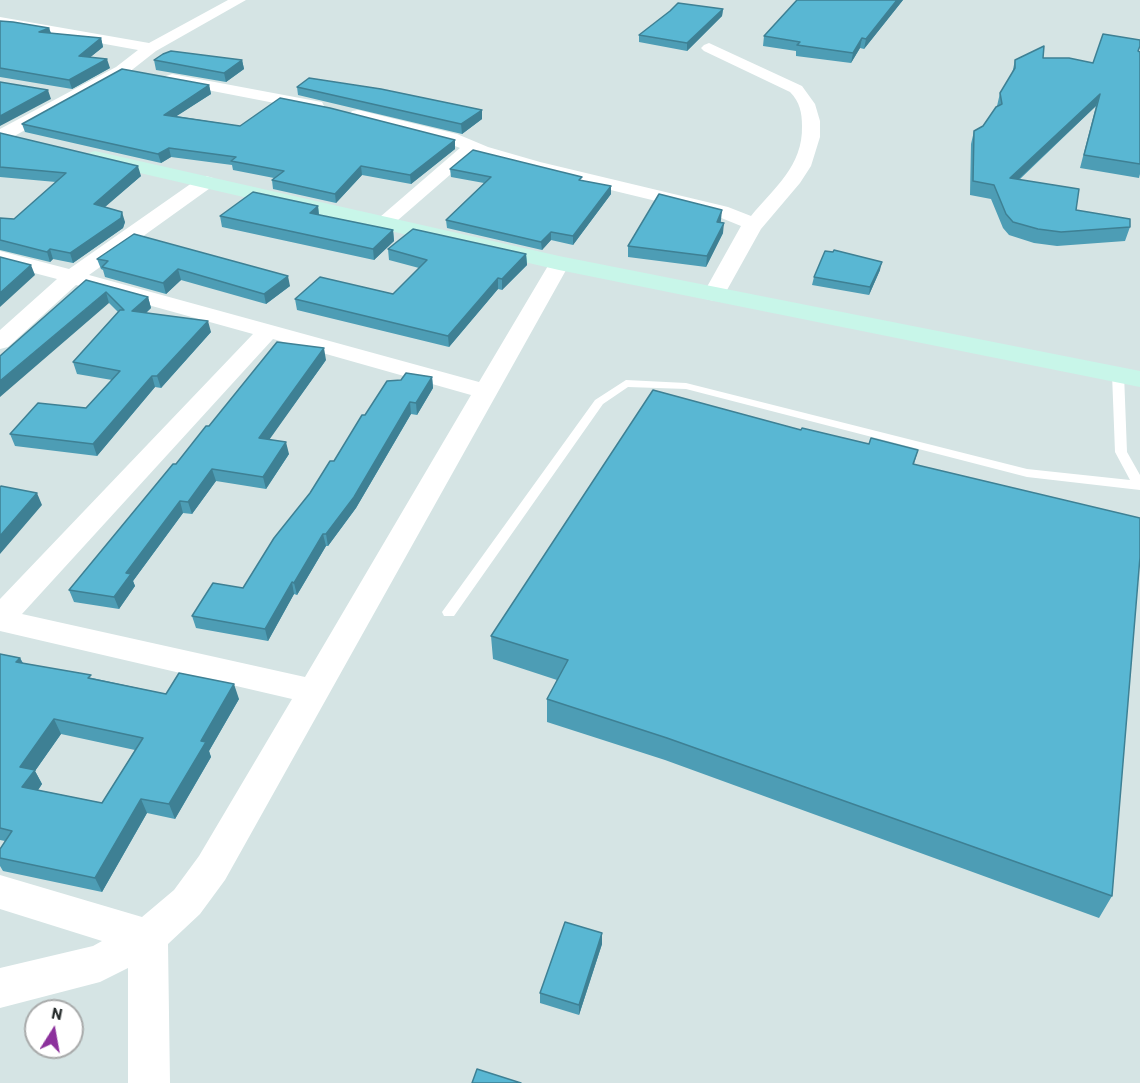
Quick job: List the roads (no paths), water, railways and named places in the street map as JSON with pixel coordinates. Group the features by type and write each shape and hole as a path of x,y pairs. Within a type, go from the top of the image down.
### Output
{"street":[{"path":"2,135 122,70 151,48 239,0"},
{"path":"0,21 151,48"},
{"path":"709,48 796,89 804,96 809,106 813,130 803,166 753,226 714,294"},
{"path":"122,70 338,111 451,138 472,147 535,166 722,211 753,226"},
{"path":"53,92 74,96"},
{"path":"2,135 37,143"},
{"path":"383,223 472,147"},
{"path":"71,151 559,263 1129,376"},
{"path":"1,340 71,278 206,182"},
{"path":"0,257 485,391"},
{"path":"0,988 100,963 148,937 186,902 212,868 559,263"},
{"path":"267,332 0,619 313,691"},
{"path":"0,892 148,937"},
{"path":"148,937 149,1083"}],"lane":[{"path":"1129,376 1121,452 1140,485"},
{"path":"449,612 599,402 626,383 686,386 1027,473 1140,485"}]}
